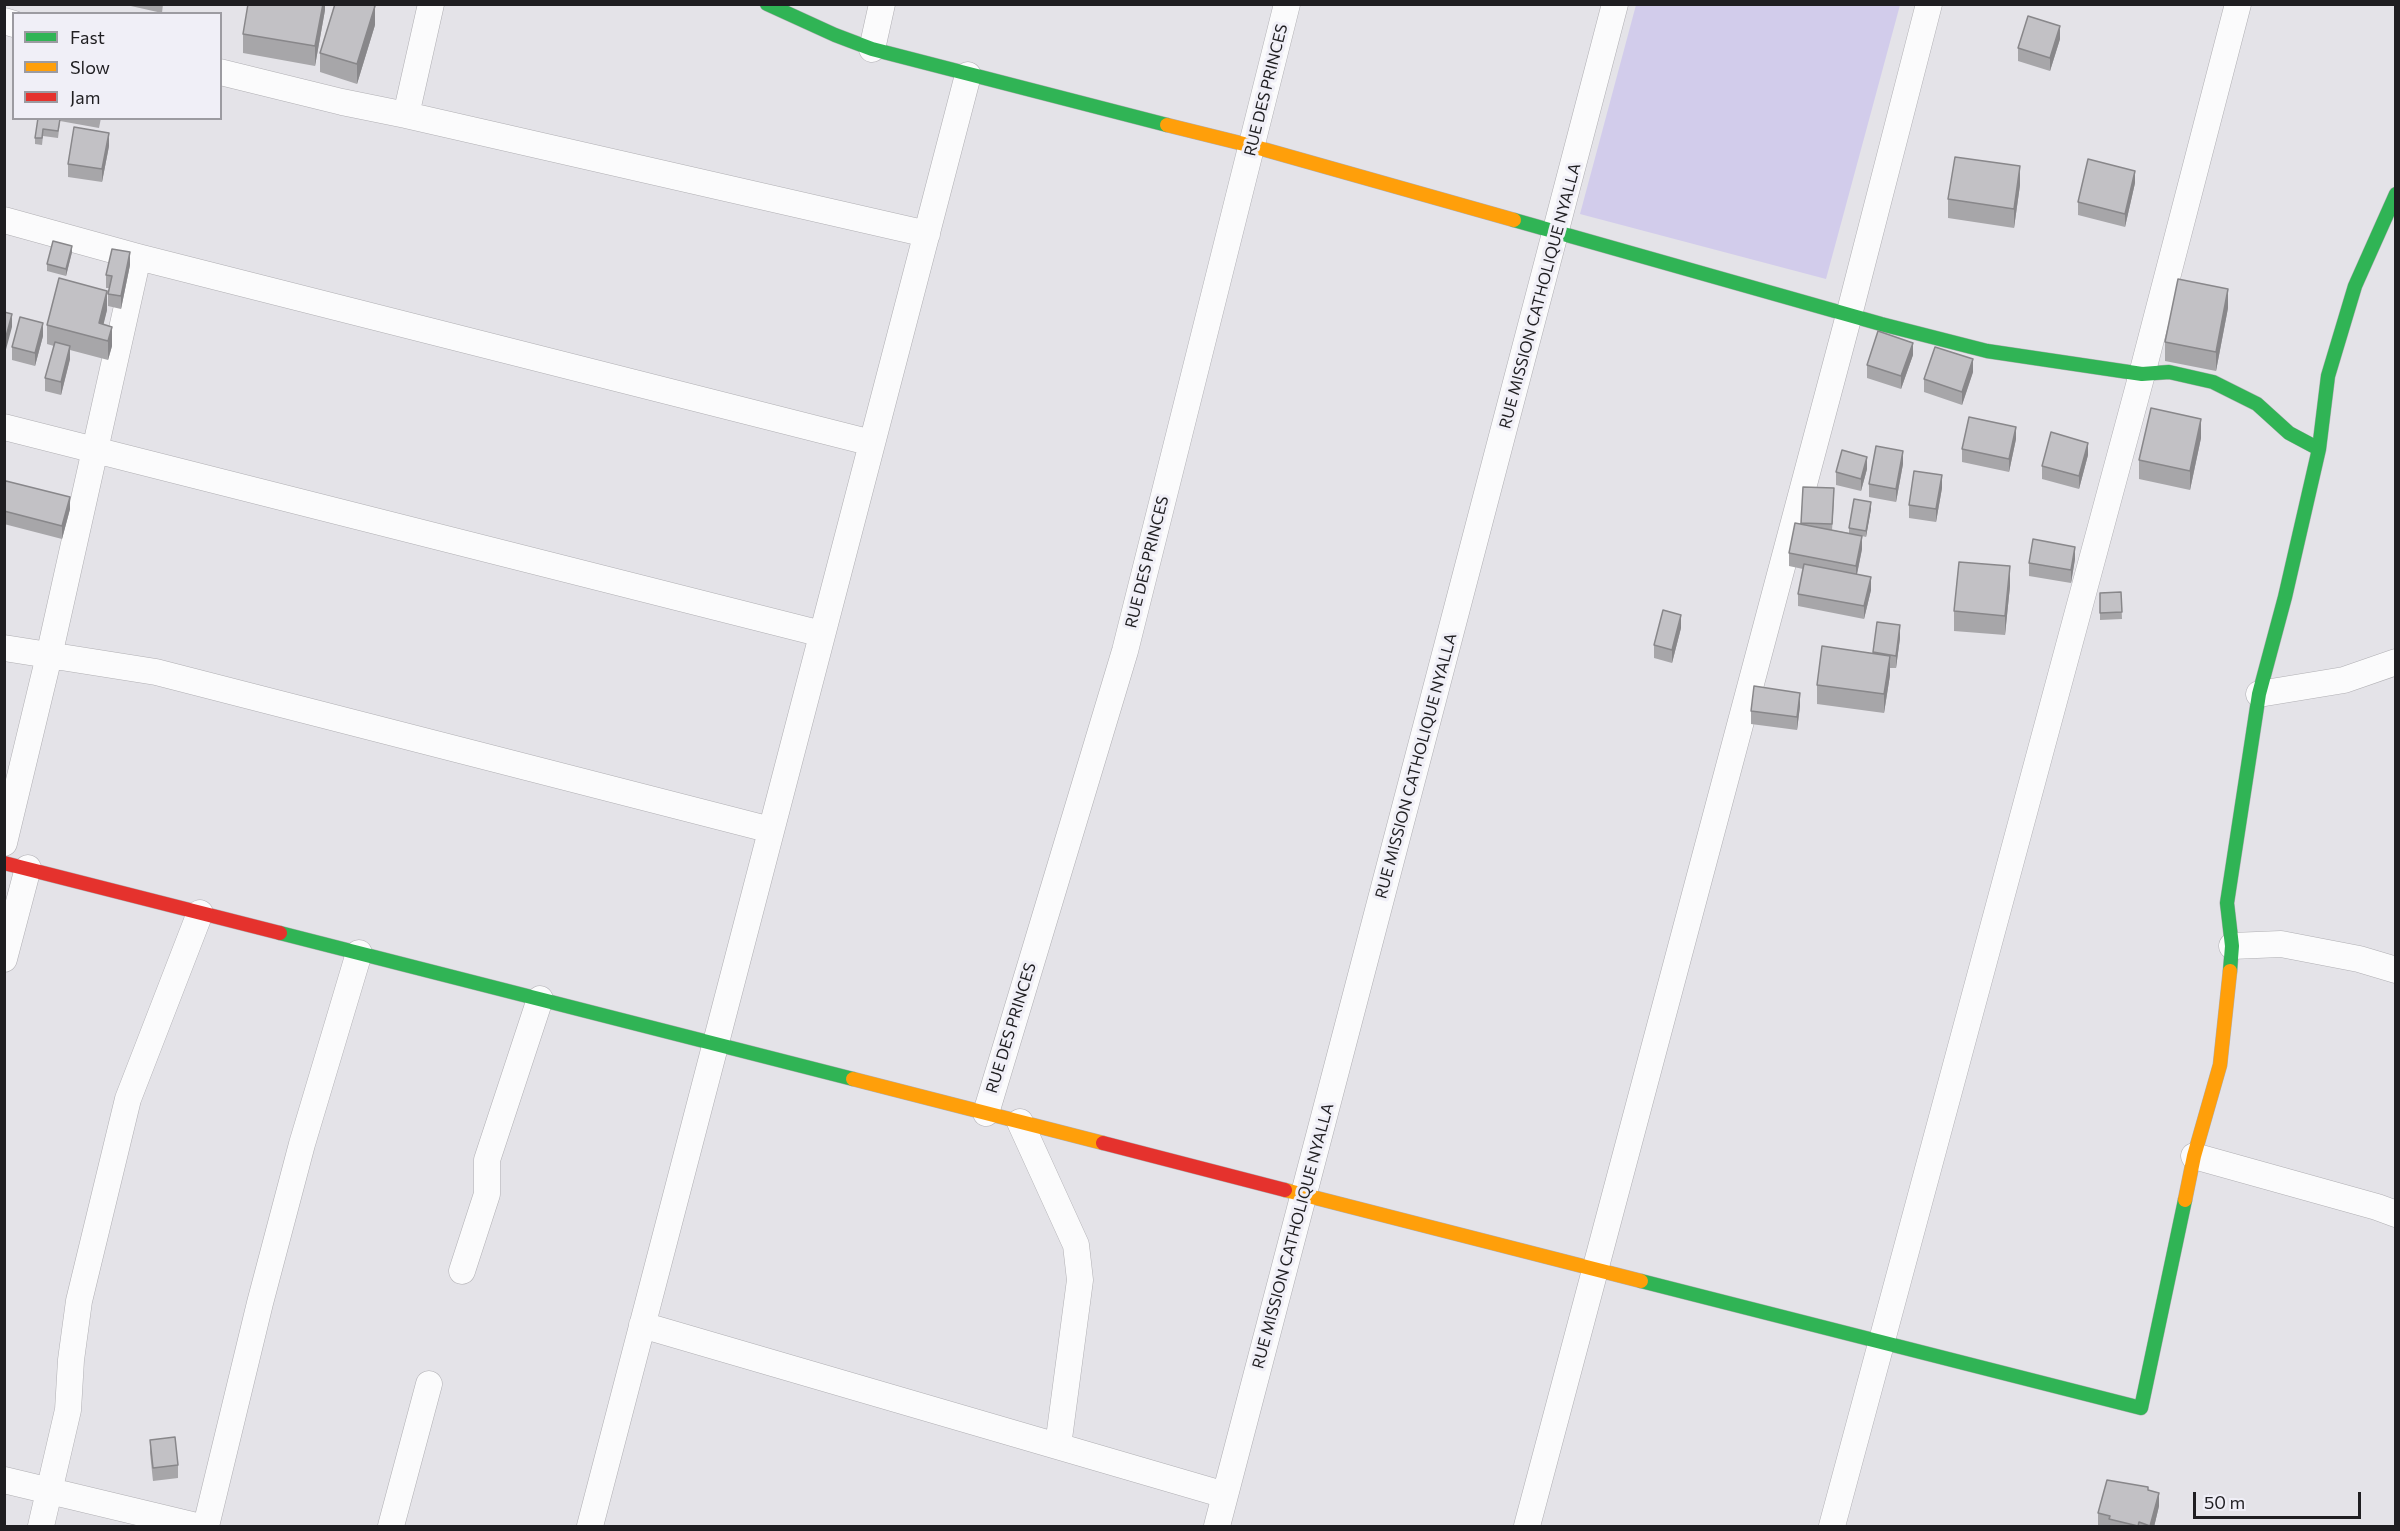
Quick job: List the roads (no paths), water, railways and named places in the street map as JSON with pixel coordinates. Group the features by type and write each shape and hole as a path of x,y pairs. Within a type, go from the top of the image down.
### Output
{"street":[{"path":"406,115 431,4"},
{"path":"767,4 835,35 872,48 968,75 1252,146 1849,315 1987,351 2142,374 2169,372 2212,382 2257,404 2289,433 2319,449"},
{"path":"872,48 882,4"},
{"name":"RUE DES PRINCES","path":"986,1113 1125,651 1287,4"},
{"name":"RUE MISSION CATHOLIQUE NYALLA","path":"1217,1527 1615,4"},
{"path":"1527,1527 1849,315 1929,4"},
{"path":"1832,1527 2142,374 2238,4"},
{"path":"222,72 342,102 927,234"},
{"path":"590,1527 968,75"},
{"path":"4,959 16,866 2141,1408 2194,1156 2220,1065 2232,946 2227,903 2259,694 2285,597 2319,449 2328,376 2355,286 2396,194"},
{"path":"4,220 872,443"},
{"path":"4,843 49,656 138,256"},
{"path":"4,427 822,634"},
{"path":"4,648 156,672 771,830"},
{"path":"2259,694 2344,681 2396,662"},
{"path":"41,1527 68,1410 71,1360 80,1301 128,1099 200,912"},
{"path":"2232,946 2281,944 2359,959 2396,970"},
{"path":"206,1527 290,1189 359,953"},
{"path":"462,1271 487,1194 487,1160 540,999"},
{"path":"1020,1122 1076,1245 1080,1280 1058,1446"},
{"path":"2194,1156 2396,1214"},
{"path":"642,1325 1225,1496"},
{"path":"390,1527 429,1384"},
{"path":"4,1480 196,1527"}]}
